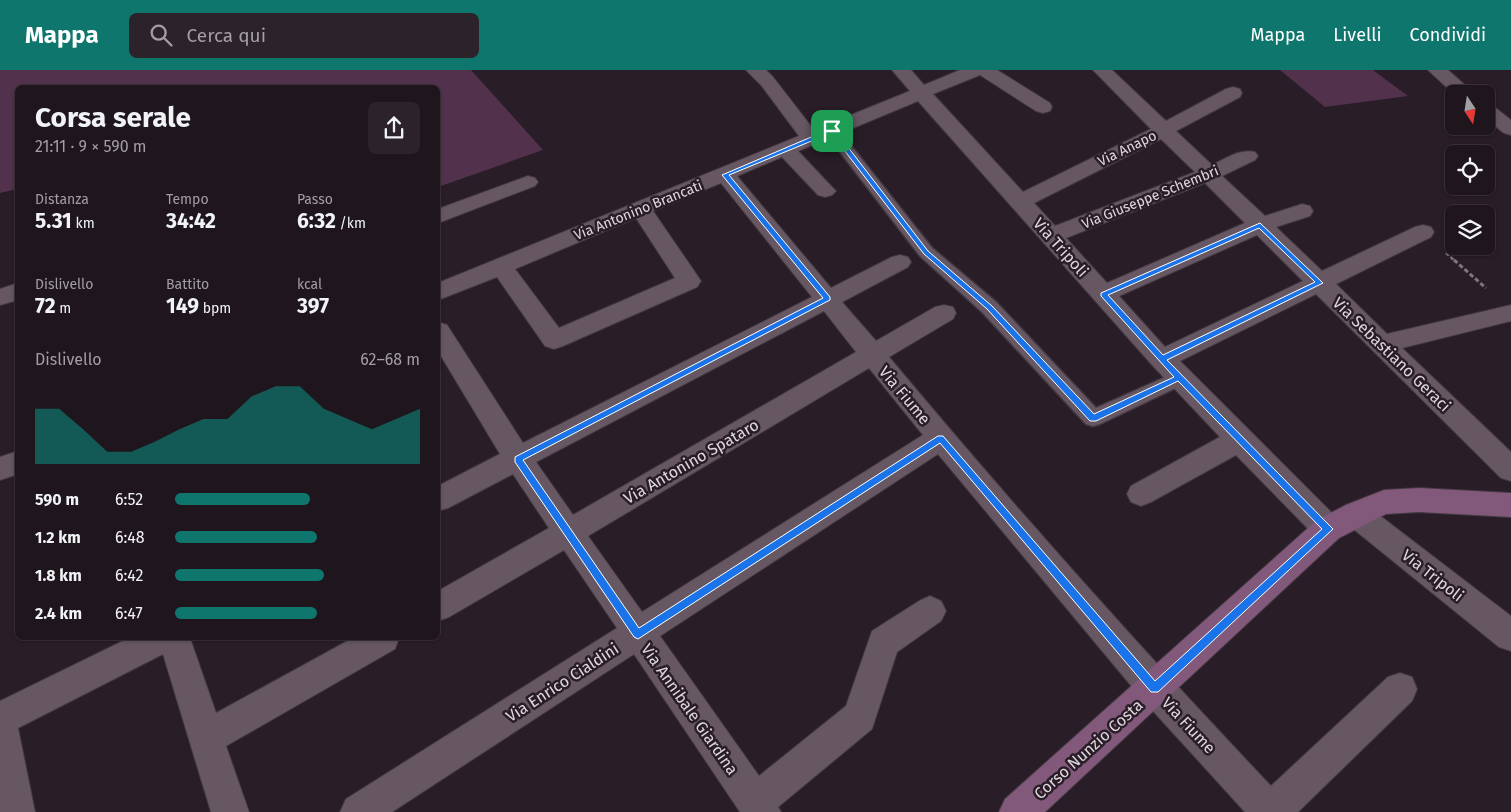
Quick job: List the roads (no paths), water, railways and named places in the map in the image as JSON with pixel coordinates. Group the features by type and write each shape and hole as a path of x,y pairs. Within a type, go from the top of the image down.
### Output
{"street":[{"path":"755,70 767,81 811,139"},
{"name":"Via Tripoli","path":"901,70 1179,378 1328,529"},
{"name":"Via Antonino Brancati","path":"440,291 976,70"},
{"path":"985,70 1043,107"},
{"name":"Via Sebastiano Geraci","path":"1102,70 1511,470"},
{"path":"1436,70 1455,85"},
{"name":"Via Anapo","path":"1020,202 1164,130 1233,93"},
{"path":"1495,117 1511,129"},
{"path":"785,149 824,191"},
{"name":"Via Giuseppe Schembri","path":"1051,236 1209,174 1248,156"},
{"name":"Via Fiume","path":"725,175 941,438 1155,688 1270,812"},
{"path":"440,215 528,182"},
{"path":"501,266 554,340 689,281 641,209"},
{"path":"1103,294 1260,225 1302,211"},
{"path":"1162,359 1423,232"},
{"path":"440,498 900,262"},
{"path":"0,298 15,292"},
{"name":"Via Antonino Spataro","path":"440,606 944,313"},
{"path":"1382,344 1511,313"},
{"name":"Via Annibale Giardina","path":"440,334 518,459 758,807"},
{"name":"Via Enrico Cialdini","path":"359,812 941,438"},
{"path":"1141,494 1239,440"},
{"path":"0,469 15,463"},
{"name":"Corso Nunzio Costa","path":"1018,812 1328,529 1384,502 1419,500 1511,506"},
{"name":"Via Tripoli","path":"1356,514 1511,636"},
{"path":"758,807 860,717 884,642 930,611"},
{"path":"0,719 157,640"},
{"path":"175,640 230,812"},
{"path":"206,738 379,640"},
{"path":"1270,812 1400,688"},
{"path":"0,725 16,812"}],"lane":[{"path":"832,131 926,252 989,307 1093,418 1179,378"}]}
